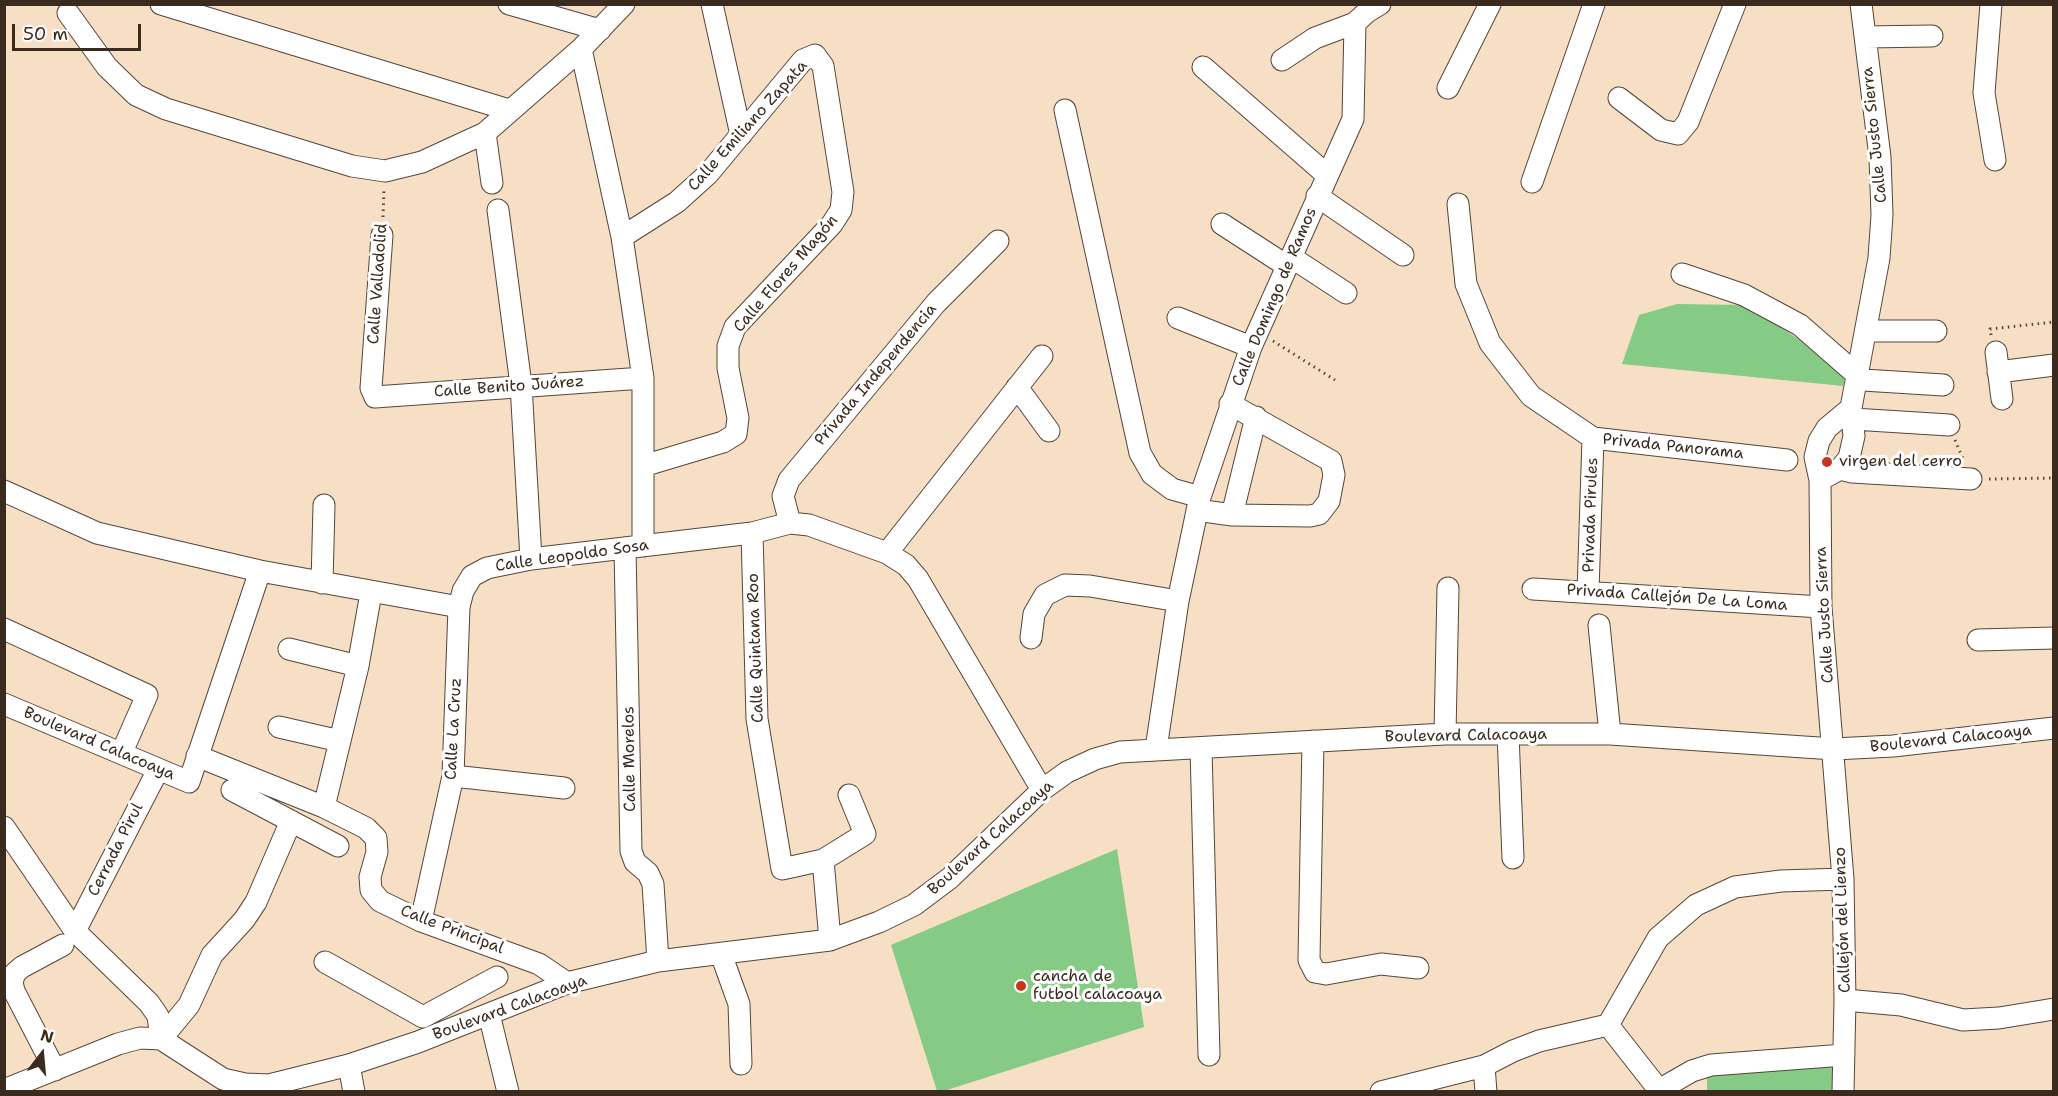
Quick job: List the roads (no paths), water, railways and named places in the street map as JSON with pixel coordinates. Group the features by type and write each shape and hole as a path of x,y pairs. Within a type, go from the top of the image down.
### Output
{"street":[{"path":"161,4 509,110"},
{"path":"509,4 600,30"},
{"path":"68,13 107,67 136,95 166,109 341,163 385,171 422,162 485,133 581,49 624,4"},
{"path":"1282,60 1315,38 1355,23 1366,12 1380,4"},
{"path":"1448,88 1490,4"},
{"path":"1532,182 1594,4"},
{"path":"1619,98 1660,130 1678,134 1688,122 1735,4"},
{"name":"Calle Justo Sierra","path":"1840,469 1849,458 1852,413 1868,331 1879,258 1882,215 1880,157 1861,4"},
{"path":"1991,4 1983,93 1995,160"},
{"path":"719,9 741,135"},
{"name":"Calle Domingo de Ramos","path":"1156,749 1178,601 1199,504 1230,404 1254,339 1353,119 1355,23"},
{"path":"1864,37 1932,36"},
{"name":"Calle Morelos","path":"581,49 622,237 643,378 643,466 634,548 631,851 635,862 648,873 654,884 658,961"},
{"name":"Calle Emiliano Zapata","path":"622,237 677,202 708,174 803,60 814,55"},
{"name":"Calle Flores Magón","path":"643,466 723,442 736,434 738,418 728,368 728,346 735,327 832,224 842,210 843,192 823,66 814,55"},
{"path":"1203,68 1328,175"},
{"path":"1065,110 1140,453 1152,474 1172,489 1199,504 1232,515 1311,516 1319,514 1329,501 1334,475 1331,461 1230,404"},
{"path":"485,133 492,183"},
{"path":"1317,196 1403,255"},
{"name":"Privada Panorama","path":"1458,204 1466,284 1490,343 1532,396 1593,438 1787,460"},
{"path":"498,210 521,385 531,560"},
{"path":"1222,224 1346,293"},
{"name":"Calle Valladolid","path":"375,397 371,388 382,235"},
{"name":"Privada Independencia","path":"790,523 783,496 789,480 936,303 998,241"},
{"path":"1682,274 1744,295 1800,325 1863,380 1943,385"},
{"path":"1178,318 1254,339"},
{"path":"1868,331 1936,331"},
{"path":"2001,399 1995,354 2054,365"},
{"path":"887,553 1042,356"},
{"name":"Calle Benito Juárez","path":"375,397 643,378"},
{"path":"1017,387 1048,431"},
{"path":"1852,413 1949,425"},
{"name":"Calle Justo Sierra","path":"1834,749 1821,607 1820,480 1815,457 1819,441 1827,428 1852,413"},
{"path":"1232,515 1256,417"},
{"name":"Privada Pirules","path":"1588,592 1593,438"},
{"path":"1820,480 1840,469 1852,472 1971,479"},
{"path":"4,491 97,533 260,572 459,607"},
{"path":"322,583 324,505"},
{"name":"Calle Leopoldo Sosa","path":"459,607 463,591 472,576 487,568 531,560 752,533 790,523 808,525 887,553 906,565 918,579 1042,790"},
{"name":"Calle Quintana Roo","path":"752,533 757,719 782,869 824,860"},
{"name":"Boulevard Calacoaya","path":"4,704 189,782 260,572"},
{"path":"1031,638 1034,614 1045,595 1065,585 1090,586 1178,601"},
{"path":"1445,734 1448,588"},
{"name":"Privada Callejón De La Loma","path":"1533,589 1821,607"},
{"path":"324,807 358,666 371,593"},
{"name":"Calle La Cruz","path":"421,921 453,776 459,607"},
{"path":"1599,625 1610,734"},
{"path":"4,629 147,695 122,752"},
{"path":"1978,640 2054,638"},
{"path":"289,649 358,666"},
{"path":"279,727 340,741"},
{"name":"Boulevard Calacoaya","path":"160,1039 180,1049 204,1070 223,1079 245,1088 269,1085 349,1065 418,1042 567,983 658,961 830,940 879,922 914,905 950,878 1042,790 1067,772 1095,759 1120,752 1445,734 1610,734 1834,749 1893,746 2054,728"},
{"path":"1508,734 1513,858"},
{"path":"1313,741 1309,960 1314,972 1326,974 1381,964 1418,968"},
{"path":"1201,748 1209,1055"},
{"name":"Callejón del Lienzo","path":"1834,749 1843,879 1845,1000 1843,1092"},
{"name":"Calle Principal","path":"197,756 324,807 366,828 376,838 377,852 370,877 371,891 380,901 421,921 539,964 567,983"},
{"name":"Cerrada Pirul","path":"69,938 158,770"},
{"path":"453,776 564,788"},
{"path":"232,790 338,846"},
{"path":"830,940 824,860 866,834 849,795"},
{"path":"160,1039 189,1005 212,955 244,920 256,902 291,821"},
{"path":"4,827 69,938 149,1003 158,1016 160,1039"},
{"path":"1389,1090 1484,1066 1539,1041 1608,1025 1658,938 1696,905 1735,887 1780,881 1843,879"},
{"path":"55,1070 14,991 12,982 15,973 22,967 69,938"},
{"path":"721,954 739,1004 741,1064"},
{"path":"325,962 423,1017"},
{"path":"423,1017 497,977"},
{"path":"1845,1000 1901,1005 1963,1020 1999,1018 2054,1009"},
{"path":"489,1014 508,1092"},
{"path":"418,1042 423,1017"},
{"path":"1608,1025 1660,1091 1692,1071 1711,1065 1844,1055"},
{"path":"4,1090 118,1044 140,1038 160,1039"},
{"path":"349,1065 354,1092"},
{"path":"1484,1066 1486,1092"}],"place":[{"name":"virgen del cerro","path":"1827,462"},
{"name":"cancha de futbol calacoaya","path":"1021,986"}]}
